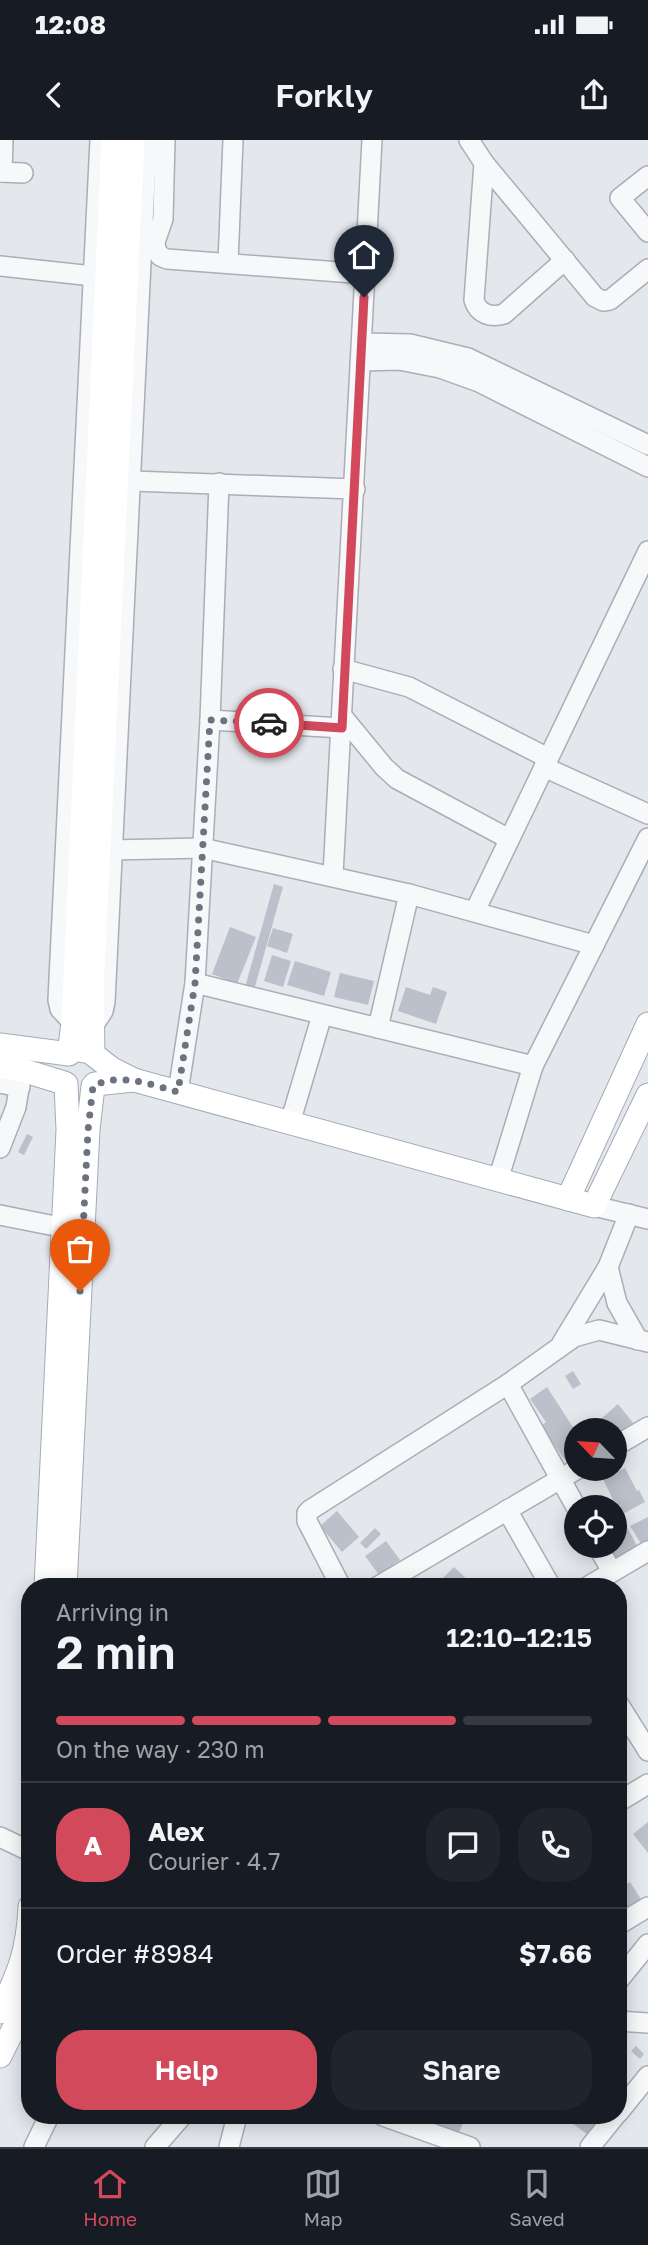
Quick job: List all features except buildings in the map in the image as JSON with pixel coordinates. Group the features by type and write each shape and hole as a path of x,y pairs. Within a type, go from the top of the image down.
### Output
{"main road":[{"path":"65,1578 88,1130 94,1085 101,1069 83,1026 113,140"},
{"path":"46,1578 68,1130 65,1083 60,1070 83,1026 133,140"},
{"path":"568,1199 648,1024"},
{"path":"7,1062 83,1050 134,1080 594,1206 648,1095"},
{"path":"7,1062 81,1091 94,1085 134,1080"},
{"path":"1,2000 21,1968"},
{"path":"0,2056 21,2014"}],"street":[{"path":"4,140 1,172 23,173"},
{"path":"100,140 58,1000 60,1009 83,1026 103,1011 105,1002 147,140"},
{"path":"165,140 163,219 157,234 156,250 160,256 167,259 366,274"},
{"path":"228,263 233,140"},
{"path":"333,875 372,140"},
{"path":"469,140 484,163 595,297 603,301 610,300 639,288 648,269"},
{"path":"484,163 474,300 477,308 484,314 496,317 504,314 565,260"},
{"path":"648,176 620,198 648,232"},
{"path":"0,266 93,276"},
{"path":"361,352 410,344 468,358 648,445"},
{"path":"361,352 440,369 479,382 648,467"},
{"path":"132,481 355,489"},
{"path":"178,1092 195,983 210,720 219,483"},
{"path":"475,911 648,551"},
{"path":"343,669 409,687 546,763 648,814"},
{"path":"210,720 342,722 397,779 509,839"},
{"path":"498,1180 533,1066 648,838"},
{"path":"112,850 202,848 410,894 594,945"},
{"path":"378,1028 410,894"},
{"path":"195,983 533,1066"},
{"path":"290,1123 322,1015"},
{"path":"0,1147 16,1107 7,1062"},
{"path":"560,1346 639,1217 594,1206"},
{"path":"0,1215 50,1225"},
{"path":"608,1267 617,1303 643,1341"},
{"path":"336,1578 307,1521 307,1513 508,1384 574,1337 598,1331 643,1341"},
{"path":"508,1384 570,1495"},
{"path":"627,1439 648,1427"},
{"path":"392,1578 564,1477"},
{"path":"507,1510 546,1578"},
{"path":"602,1578 648,1551"},
{"path":"604,1558 612,1572"},
{"path":"627,1717 648,1751"},
{"path":"627,1797 648,1784"},
{"path":"0,1838 21,1847"},
{"path":"627,1920 648,1908"},
{"path":"627,1970 648,1944"},
{"path":"627,2022 648,2023"},
{"path":"627,2102 648,2076"},
{"path":"34,2147 45,2124"},
{"path":"155,2147 175,2124"},
{"path":"229,2147 235,2124"},
{"path":"405,2124 470,2147"},
{"path":"590,2147 609,2124"}],"way so far":[{"path":"80,1291 88,1130 93,1086 110,1081 134,1080 178,1092 195,983 210,720 269,723"}],"route":[{"path":"269,723 342,728 364,297"}]}
